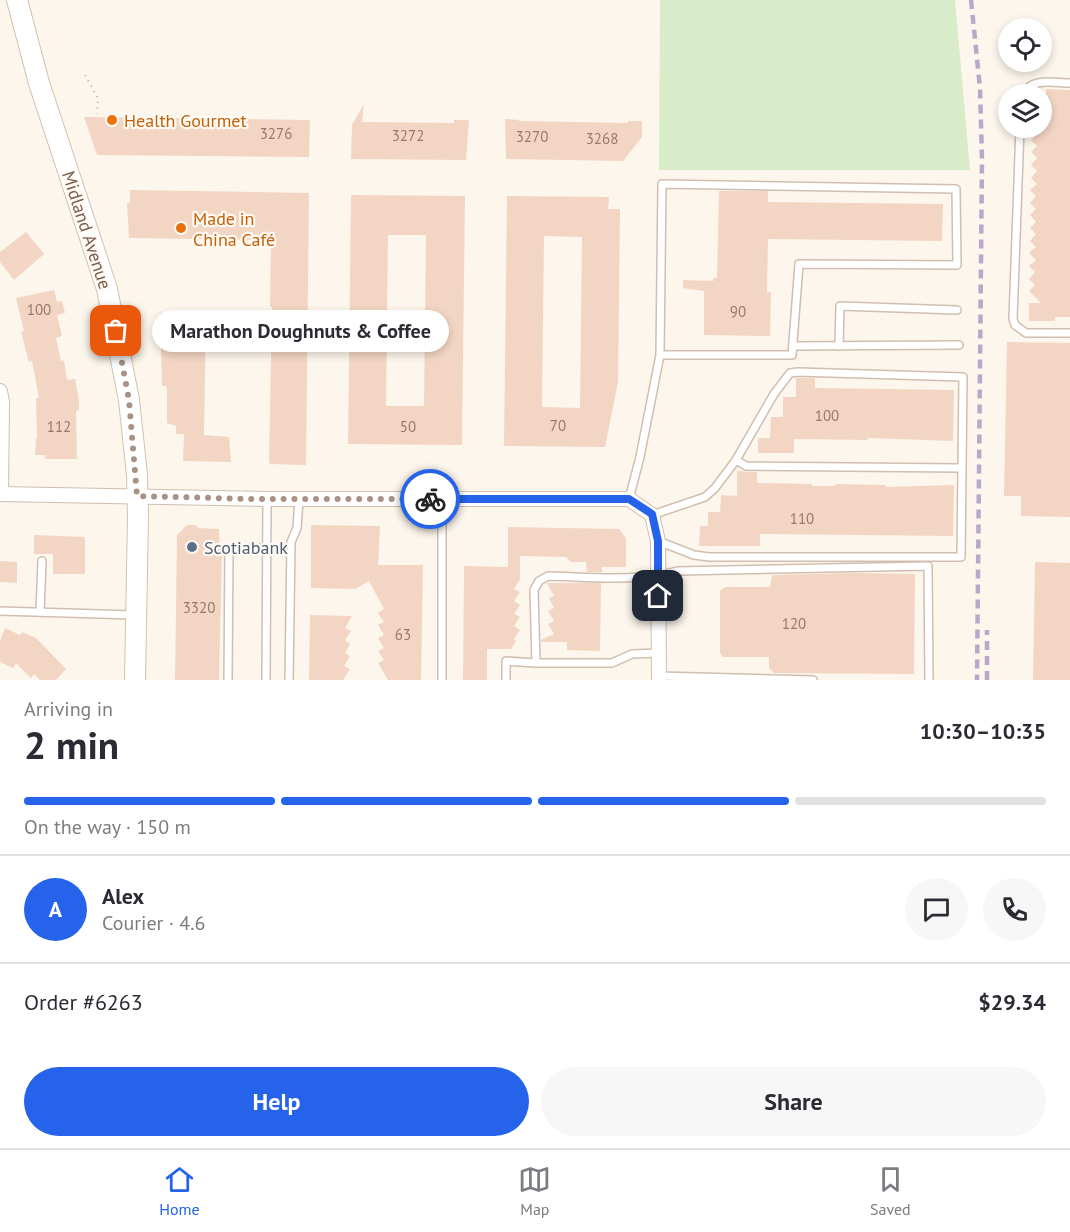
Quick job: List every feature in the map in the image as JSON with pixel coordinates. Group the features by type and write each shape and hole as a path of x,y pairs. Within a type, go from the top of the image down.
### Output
{"main road":[{"name":"Midland Avenue","path":"17,0 39,83 107,289 129,400 137,496 135,680"}],"street":[{"path":"0,391 2,402 0,494 267,499 629,499 652,514 658,541 659,678"}],"lane":[{"path":"1033,84 1037,82 1070,83"},
{"path":"1020,138 1013,318 1020,331 1026,333 1070,333"},
{"path":"629,499 640,457 660,355 662,184 956,189 957,265 799,264 792,355 660,355"},
{"path":"839,346 840,306 957,310"},
{"path":"793,346 959,345"},
{"path":"652,514 705,497 715,488 736,460 774,394 790,373 963,377 961,556 708,557 694,555 658,541"},
{"path":"736,460 746,466 961,468"},
{"path":"266,680 267,499"},
{"path":"289,680 291,542 297,528 298,499"},
{"path":"442,499 442,680"},
{"path":"228,680 229,549 266,548"},
{"path":"40,612 42,561"},
{"path":"536,663 534,590 539,581 548,576 622,578 657,576 678,571 928,566 929,680"},
{"path":"0,610 136,615"},
{"path":"506,680 506,662 612,663 632,654 659,653"},
{"path":"659,678 813,680"}],"path":[{"path":"85,75 98,98 97,114"}],"green space":[{"path":"660,0 955,0 970,170 659,170"}],"building":[{"path":"1052,89 1070,90 1070,317 1055,317 1055,321 1029,321 1029,303 1041,303 1029,291 1035,285 1029,279 1035,272 1029,266 1036,260 1029,253 1036,247 1030,241 1036,234 1030,228 1036,222 1030,215 1036,209 1030,203 1036,196 1030,190 1037,184 1031,178 1037,171 1031,165 1037,158 1031,152 1037,146 1031,140 1033,138 1052,138"},
{"path":"364,104 362,122 454,123 454,120 469,120 466,160 351,159 352,125"},
{"path":"84,117 310,120 309,157 97,155"},
{"path":"505,119 628,123 628,121 642,121 642,137 623,161 506,159"},
{"path":"130,190 309,193 306,465 270,464 269,461 271,240 129,238 127,203 130,203"},
{"path":"719,191 768,191 768,202 943,204 942,241 768,239 767,292 771,292 770,336 704,335 704,291 683,288 683,280 713,281 713,278 717,278"},
{"path":"351,195 465,196 462,445 348,444","holes":["388,235 426,235 424,406 386,406"]},
{"path":"507,196 609,197 608,209 620,209 618,382 605,447 504,446","holes":["544,236 582,237 580,408 542,407"]},
{"path":"26,232 44,254 14,280 0,262 0,252"},
{"path":"54,290 57,302 62,301 65,313 57,315 62,336 56,338 61,361 64,360 67,380 75,379 79,401 79,410 76,411 77,459 45,459 45,455 35,455 36,398 39,398 32,361 29,362 21,332 24,331 16,298"},
{"path":"160,313 203,314 203,317 206,317 204,435 229,437 231,462 183,461 184,434 176,434 176,426 167,423 167,389 166,386 162,386"},
{"path":"1007,342 1070,343 1070,517 1021,516 1021,496 1004,496"},
{"path":"796,378 815,378 815,388 954,390 953,441 868,438 867,440 794,439 794,453 758,453 758,438 770,438 771,417 783,417 783,397 796,397"},
{"path":"737,471 757,472 757,483 812,484 812,486 886,485 886,487 954,485 953,536 760,534 760,546 699,546 700,526 708,526 708,512 720,512 721,495 737,496"},
{"path":"187,525 219,529 220,552 222,552 219,680 175,680 177,535"},
{"path":"311,525 380,526 378,565 423,565 421,680 388,680 378,663 384,660 378,651 384,648 378,638 384,635 378,625 384,622 378,613 384,609 369,581 355,589 311,588"},
{"path":"508,527 619,529 626,538 626,567 602,567 602,572 587,572 586,562 571,562 566,557 520,556 520,579 514,589 520,592 514,601 520,605 514,614 520,617 514,626 520,630 514,639 516,641 511,649 487,649 487,680 463,680 464,566 508,567"},
{"path":"34,535 85,537 85,574 53,574 53,554 34,554"},
{"path":"0,561 17,562 17,583 0,582"},
{"path":"1035,562 1070,563 1070,680 1033,680"},
{"path":"915,574 914,674 774,673 769,668 769,657 723,657 720,653 720,591 725,587 770,587 772,575"},
{"path":"547,583 601,583 600,651 567,650 567,642 541,642 554,634 548,624 554,621 548,611 554,608 549,598 554,596"},
{"path":"310,615 352,616 345,628 351,631 345,640 350,644 345,653 350,656 344,666 350,669 343,680 309,680"},
{"path":"5,628 20,635 22,632 36,638 66,669 56,680 40,680 34,674 31,678 16,663 13,668 0,662 0,641"}],"railway":[{"path":"971,0 980,88 982,159 977,680"},
{"path":"987,630 987,680"}],"way so far":[{"path":"116,331 129,400 137,496 251,499 430,499"}],"place":[{"name":"Health Gourmet","path":"112,120"},
{"name":"Made in China Café","path":"181,228"},
{"name":"Marathon Doughnuts & Coffee","path":"116,331"},
{"name":"Scotiabank","path":"192,547"}],"route":[{"path":"430,499 629,499 652,514 658,541 658,596"}]}
